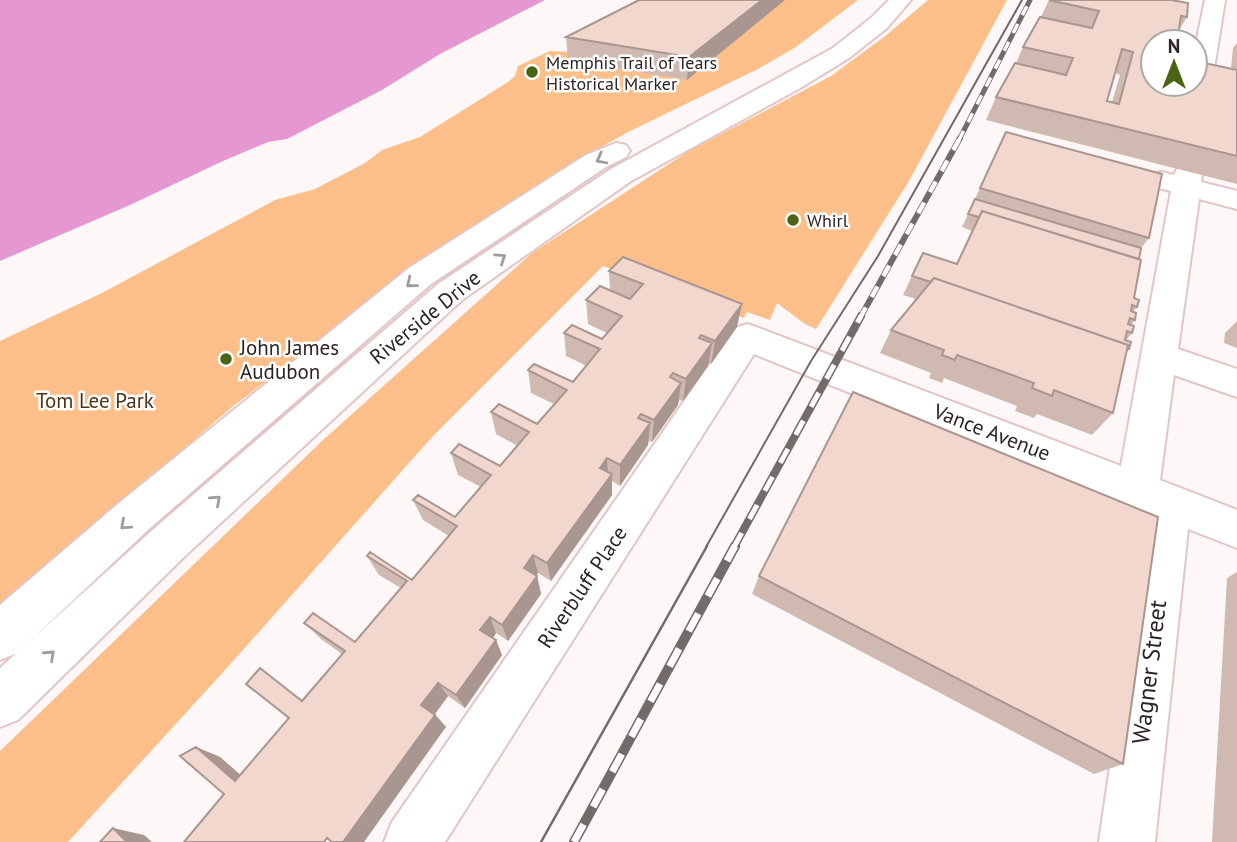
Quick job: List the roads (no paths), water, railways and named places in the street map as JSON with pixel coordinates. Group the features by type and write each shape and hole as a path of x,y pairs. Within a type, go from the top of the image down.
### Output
{"main road":[{"name":"Riverside Drive","path":"0,636 145,508 420,275 596,161 718,99 816,44 869,0"},
{"name":"Riverside Drive","path":"0,702 181,532 450,292 621,175 841,53 879,23 901,0"},
{"path":"1209,61 1218,37 1215,0"},
{"path":"1137,173 1188,179 1237,200"},
{"name":"Wagner Street","path":"1127,842 1154,495 1160,356 1188,179"},
{"name":"Vance Avenue","path":"747,337 1237,529"},
{"name":"Riverbluff Place","path":"417,840 747,337"},
{"path":"1160,356 1237,383"}],"tram line":[{"path":"706,547 811,361 878,256 1022,0"},
{"path":"541,842 707,546"}],"railway":[{"path":"959,140 1030,0"},
{"path":"860,318 960,138"},
{"path":"734,547 861,316"},
{"path":"574,842 735,546"}],"place":[{"name":"Memphis Trail of Tears Historical Marker","path":"532,72"},
{"name":"Whirl","path":"793,220"},
{"name":"John James Audubon","path":"226,359"}],"park label":[{"name":"Tom Lee Park","path":"95,400"}]}
